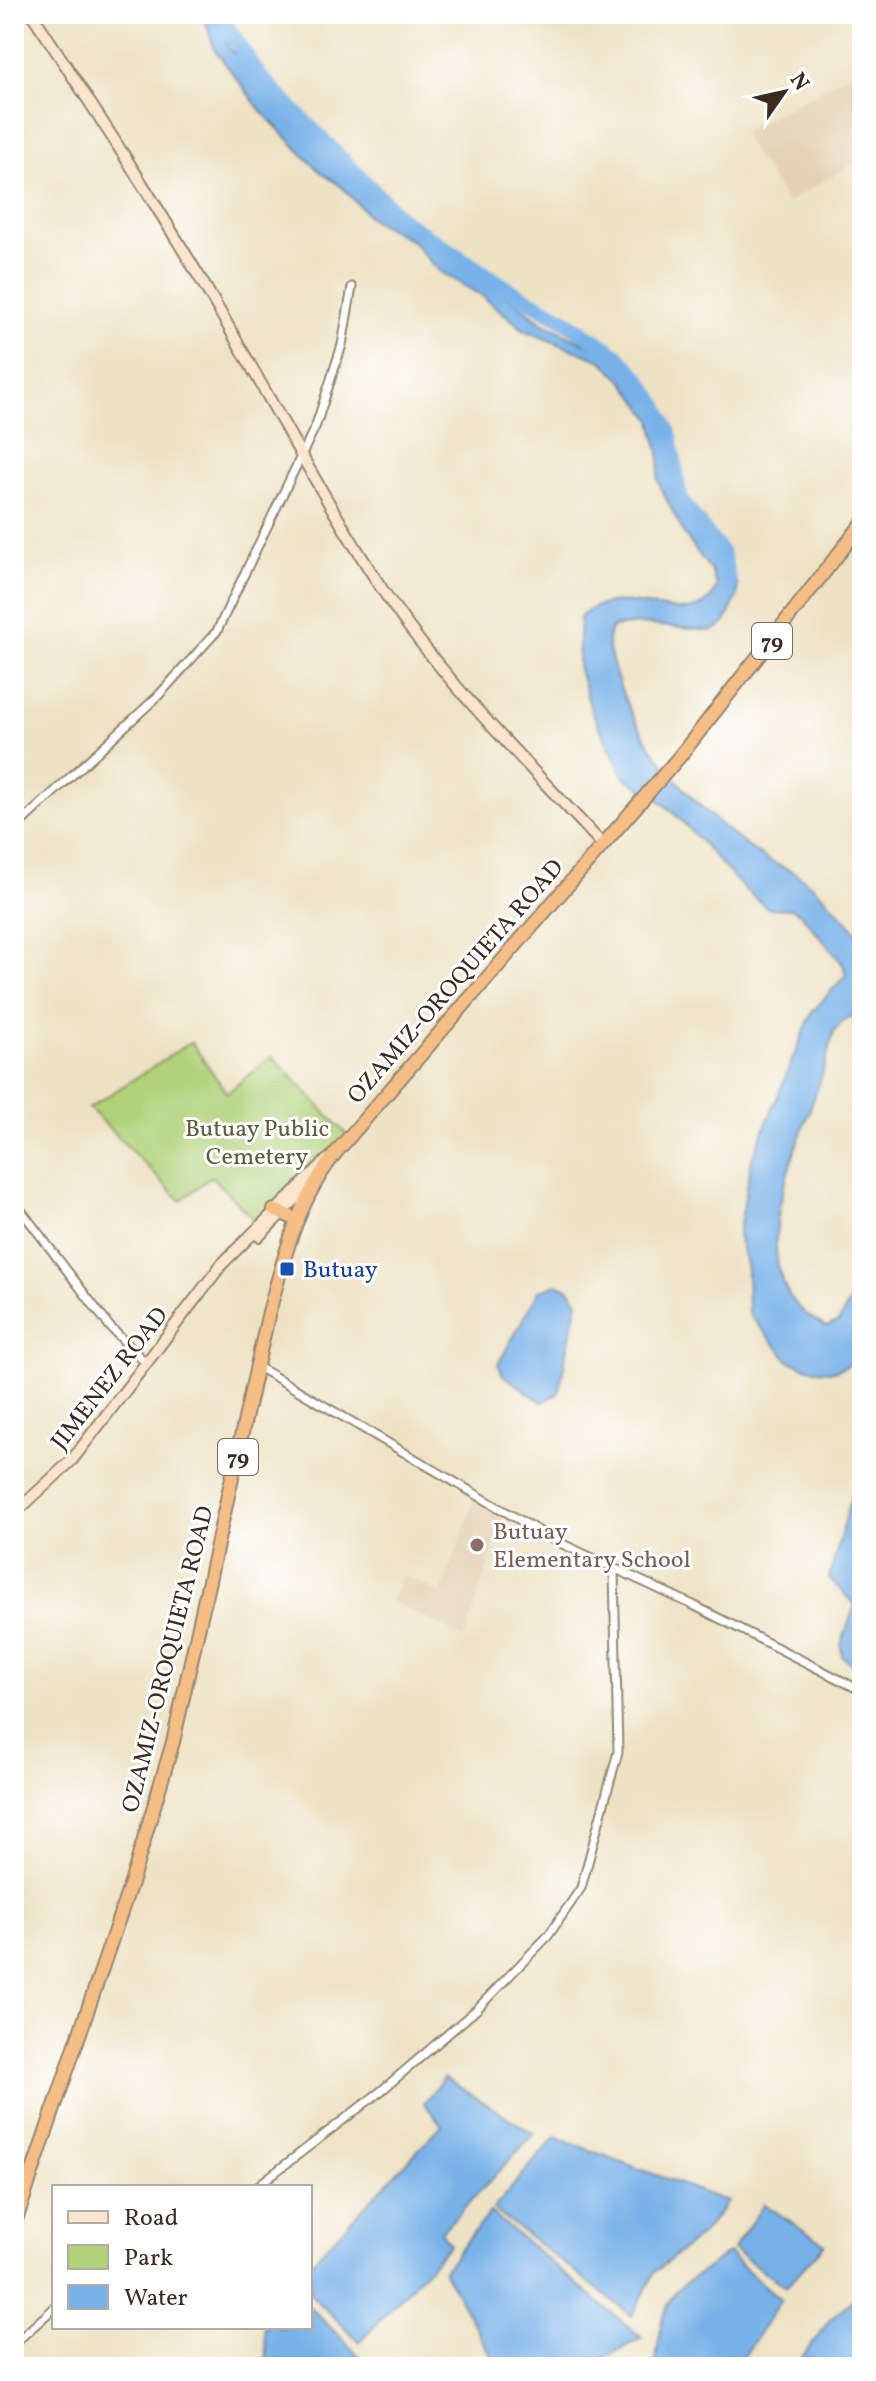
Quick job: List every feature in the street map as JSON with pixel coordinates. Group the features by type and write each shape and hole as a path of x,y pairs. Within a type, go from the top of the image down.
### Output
{"highway":[{"name":"OZAMIZ-OROQUIETA ROAD","path":"14,2226 132,1880 173,1742 272,1302 296,1219 318,1176 338,1150 461,1011 601,843 680,756 862,524"},
{"path":"277,1212 296,1219"}],"street":[{"path":"32,14 81,85 215,303 302,458 385,592 422,641 539,778 601,843"},
{"path":"857,14 862,22"},
{"path":"14,829 196,658 217,631 302,458 342,345 352,287"},
{"name":"JIMENEZ ROAD","path":"14,1514 72,1460 198,1297 338,1150"},
{"name":"JIMENEZ ROAD","path":"277,1212 318,1176"},
{"path":"14,1201 110,1327 147,1364"},
{"path":"258,1367 486,1501 614,1570 693,1605 862,1691"},
{"path":"259,2185 381,2091 476,2010 548,1936 581,1888 592,1857 618,1752 614,1570"},
{"path":"14,2344 52,2310"}],"shaded area":[{"path":"862,67 862,159 787,203 741,133"},
{"name":"Butuay Elementary School","path":"475,1499 504,1514 465,1638 391,1601 402,1575 441,1593"}],"green space":[{"name":"Butuay Public Cemetery","path":"191,1042 227,1093 272,1056 348,1136 256,1222 211,1176 181,1201 89,1108"}],"water":[{"path":"203,14 223,14 228,48 245,62 312,139 390,212 542,322 612,357 650,400 665,435 675,499 730,569 738,586 737,597 724,624 713,631 639,624 613,627 608,642 610,652 624,696 637,723 653,749 693,798 739,840 809,883 862,937 862,1013 845,1019 834,1031 785,1184 778,1218 776,1251 782,1281 799,1307 827,1327 839,1321 862,1278 862,1359 835,1371 815,1370 790,1362 748,1313 747,1269 738,1235 752,1159 812,1012 846,975 843,964 801,914 793,909 767,908 743,888 656,797 624,777 591,710 578,666 580,617 598,606 617,602 675,610 692,609 706,602 717,587 711,570 685,536 662,490 658,479 660,458 652,420 623,381 602,361 526,331 482,296 439,271 411,240 372,220 342,187 318,170 262,112 215,50"},
{"path":"556,1284 569,1289 578,1301 558,1394 542,1402 503,1375 498,1364 539,1291"},
{"path":"862,1459 862,1655 852,1664 842,1656 841,1645 855,1605 829,1578"},
{"path":"444,2077 534,2134 441,2232 450,2244 360,2342 312,2296 312,2262 442,2125 424,2103"},
{"path":"555,2137 728,2202 702,2234 655,2272 632,2316 493,2209"},
{"path":"764,2204 825,2244 786,2287 733,2249"},
{"path":"490,2212 642,2338 587,2367 498,2367 443,2270"},
{"path":"728,2253 781,2300 737,2367 655,2367 662,2319 675,2291"},
{"path":"862,2292 862,2367 795,2367 831,2318"},
{"path":"312,2309 370,2367 267,2367 264,2329 312,2329"}],"waterway":[{"path":"218,14 260,77 402,220 508,289 563,319 616,355 638,378 657,406 670,436 680,500 722,554 729,581"}],"place":[{"name":"Butuay","path":"287,1269"},
{"name":"Butuay Elementary School","path":"477,1545"}]}
